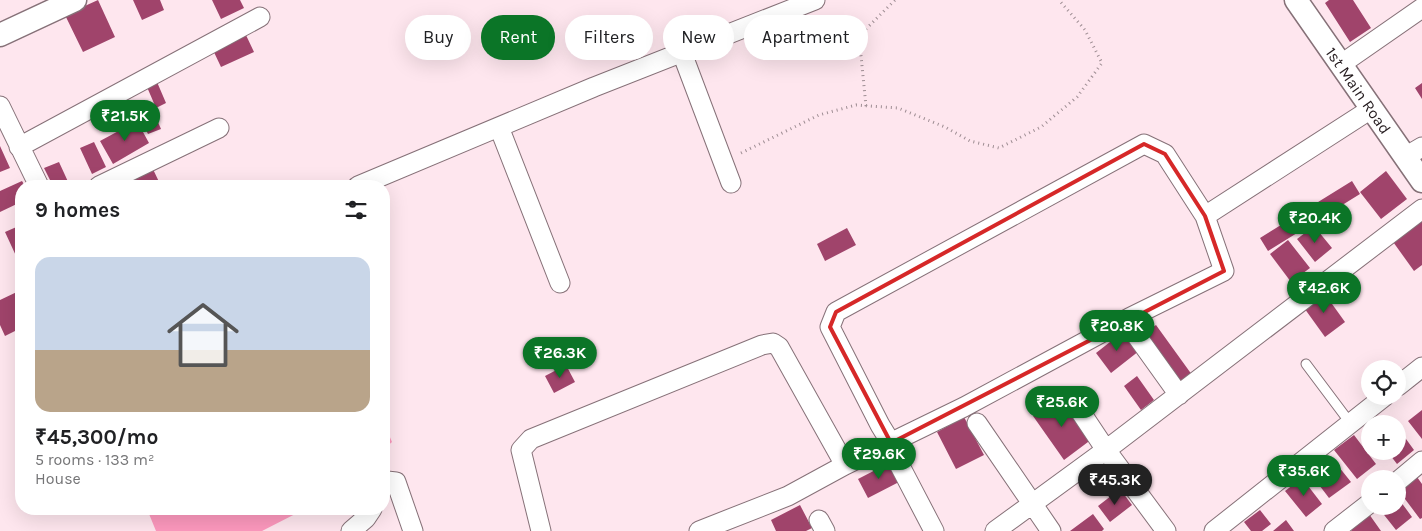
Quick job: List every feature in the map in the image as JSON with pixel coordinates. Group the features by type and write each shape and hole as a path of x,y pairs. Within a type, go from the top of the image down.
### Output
{"street":[{"path":"0,35 75,0"},
{"path":"734,32 815,0"},
{"name":"1st Main Road","path":"1296,0 1371,109 1414,152 1422,181"},
{"path":"1340,65 1422,8"},
{"path":"19,147 260,17"},
{"path":"372,180 665,60"},
{"path":"685,60 731,183"},
{"path":"0,106 36,180"},
{"path":"1205,216 1371,109"},
{"path":"499,127 560,283"},
{"path":"111,180 219,128"},
{"path":"699,531 788,496 845,465 891,443 964,407 1129,318 1224,271 1205,216 1165,154 1144,144 836,312 830,327 891,443"},
{"path":"995,531 1033,505 1179,395 1422,209"},
{"path":"1136,335 1179,395"},
{"path":"540,531 521,450 531,439 762,345 773,343 779,347 845,465"},
{"path":"1406,379 1422,366"},
{"path":"1072,399 1106,450 1166,531"},
{"path":"1214,531 1374,405"},
{"path":"977,423 1051,531"},
{"path":"1406,474 1422,461"},
{"path":"899,464 934,531"},
{"path":"390,481 396,482 413,531"},
{"path":"1334,531 1361,510"},
{"path":"351,531 368,515"}],"lane":[{"path":"1306,364 1351,424"}],"path":[{"path":"866,106 858,36 896,0"},
{"path":"722,162 819,115 856,106 898,108 945,127 970,141 999,148 1041,127 1077,98 1102,64 1085,30 1059,0"}],"highlighted area":[{"path":"1144,144 1165,154 1205,216 1224,271 891,443 830,327 836,312"}],"shaded area":[{"path":"149,515 293,515 262,531 156,531"}],"building":[{"path":"98,0 115,37 83,52 65,15"},
{"path":"133,0 160,0 164,10 142,20"},
{"path":"212,0 240,0 244,8 221,19"},
{"path":"1329,0 1353,0 1371,28 1350,42 1325,3"},
{"path":"245,33 254,52 221,67 212,48"},
{"path":"157,82 166,103 156,108 147,87"},
{"path":"1422,83 1422,99 1415,88"},
{"path":"125,97 135,119 112,130 102,108"},
{"path":"154,113 161,129 148,134 141,120"},
{"path":"137,121 149,143 113,164 100,141"},
{"path":"94,142 106,167 92,174 80,148"},
{"path":"0,146 10,168 0,172"},
{"path":"59,162 67,180 50,180 44,168"},
{"path":"151,165 158,180 136,180 133,174"},
{"path":"1386,171 1407,199 1381,219 1360,192"},
{"path":"1352,181 1360,194 1268,251 1260,238"},
{"path":"15,184 15,205 0,212 0,191"},
{"path":"1422,220 1422,265 1414,271 1391,239"},
{"path":"1314,226 1332,248 1315,262 1297,239"},
{"path":"15,228 15,254 5,232"},
{"path":"847,228 856,245 825,261 817,244"},
{"path":"1288,240 1310,268 1291,282 1270,254"},
{"path":"1322,290 1345,322 1325,337 1302,305"},
{"path":"15,293 15,331 5,336 0,325 0,300"},
{"path":"1156,325 1195,379 1180,390 1142,335"},
{"path":"1124,331 1139,351 1111,373 1096,353"},
{"path":"566,365 575,382 554,393 545,376"},
{"path":"1137,376 1154,400 1141,410 1124,386"},
{"path":"1060,396 1092,439 1064,460 1033,416"},
{"path":"1422,410 1422,439 1408,421"},
{"path":"964,417 984,455 956,469 937,432"},
{"path":"1354,435 1361,444 1361,460 1373,460 1376,464 1368,470 1361,470 1361,476 1357,479 1334,450"},
{"path":"1406,439 1414,450 1406,457"},
{"path":"1331,457 1351,482 1329,498 1310,473"},
{"path":"1394,460 1402,460 1397,464"},
{"path":"889,463 899,482 868,498 858,479"},
{"path":"1417,477 1422,484 1422,518 1420,519 1406,500 1406,486"},
{"path":"1302,478 1322,504 1306,517 1285,491"},
{"path":"1120,489 1132,505 1110,522 1098,506"},
{"path":"800,505 812,528 806,531 776,531 771,520"},
{"path":"1406,509 1412,517 1396,530 1384,515 1406,515"},
{"path":"1260,510 1271,524 1262,531 1251,531 1244,522"},
{"path":"1093,514 1104,529 1102,531 1070,531"},
{"path":"1370,515 1381,531 1352,531 1350,529"},
{"path":"1286,520 1294,531 1273,531"}]}
